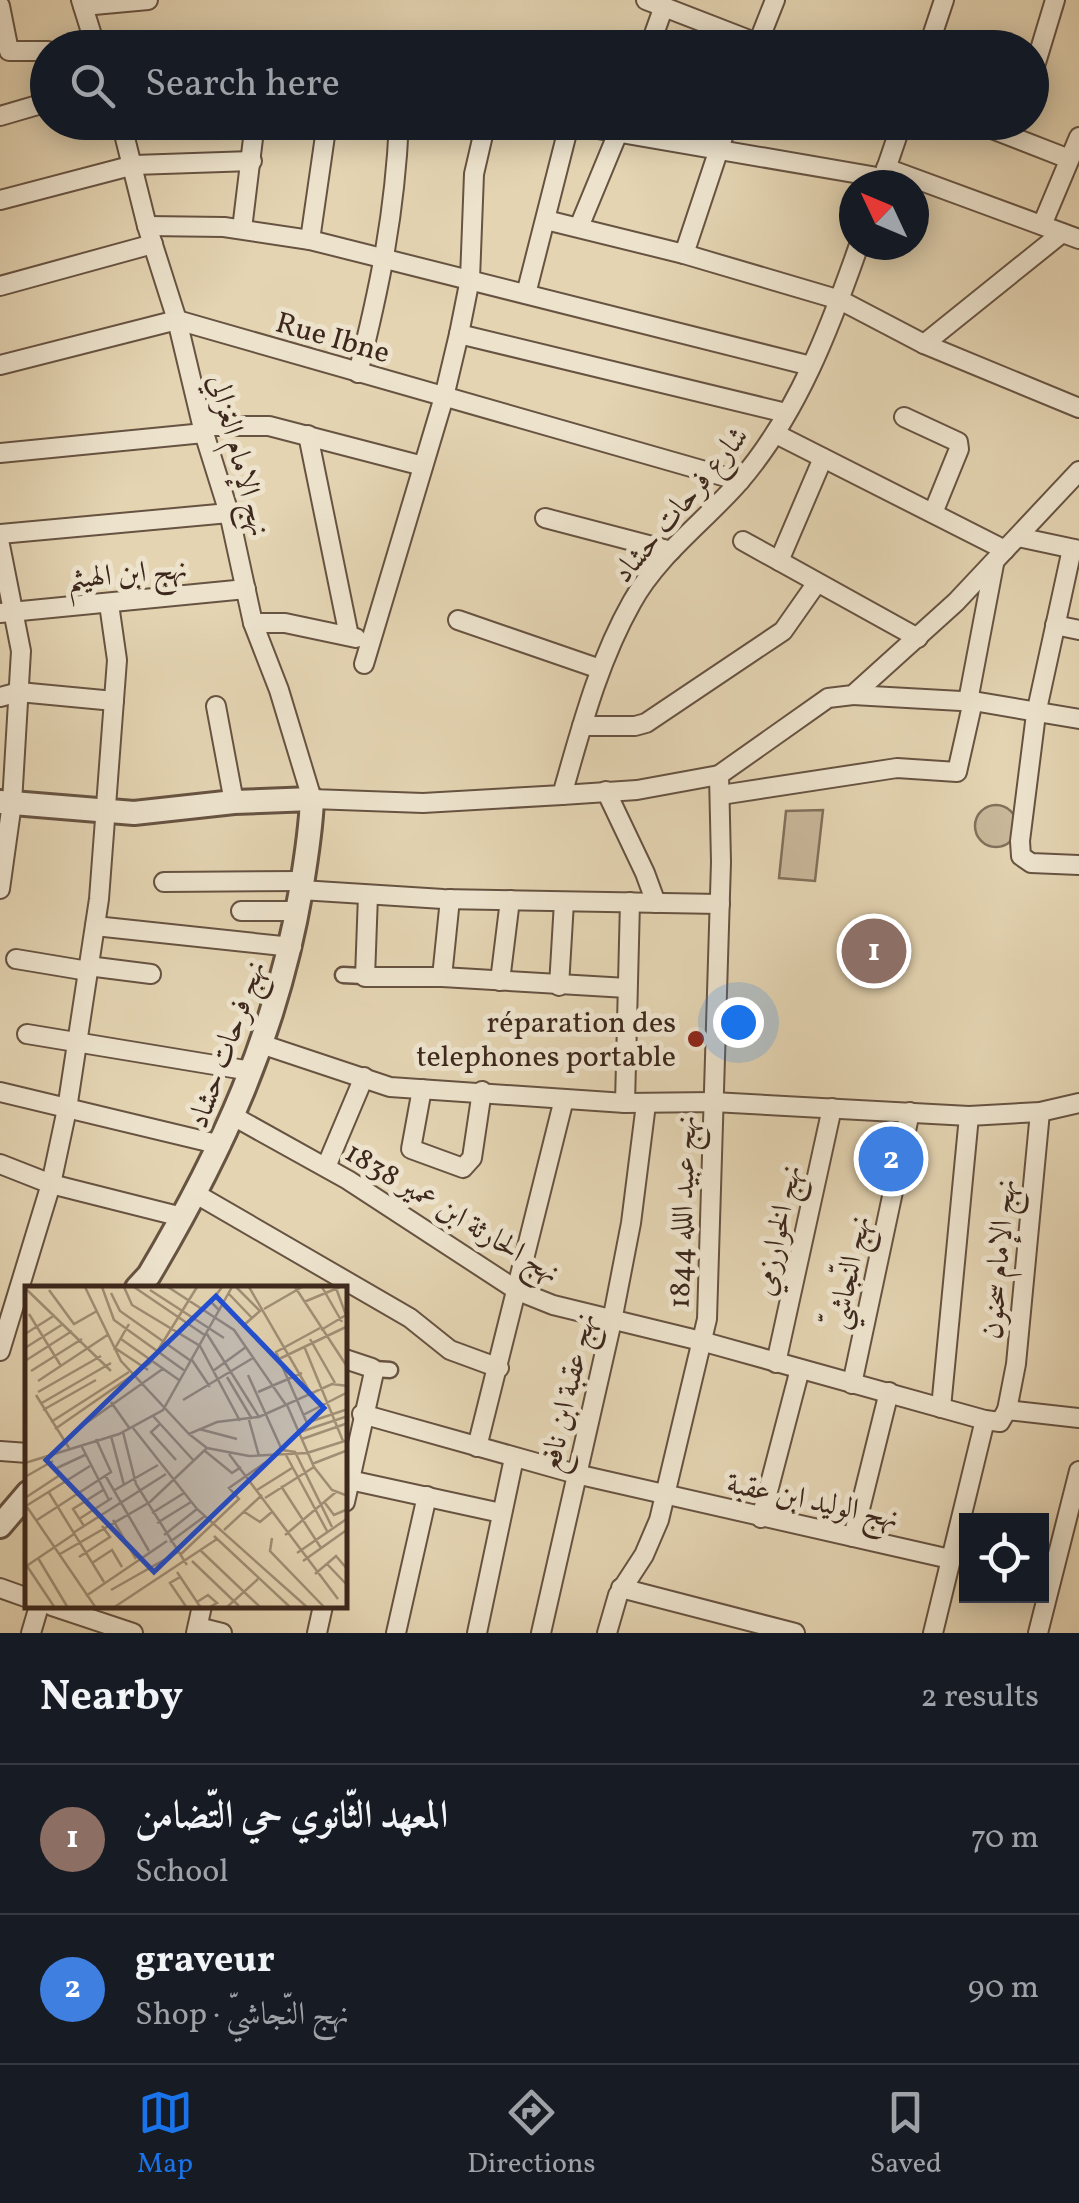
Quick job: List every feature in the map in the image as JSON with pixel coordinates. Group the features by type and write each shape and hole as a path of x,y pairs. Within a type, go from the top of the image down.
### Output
{"street":[{"path":"90,30 82,3 148,0"},
{"path":"766,30 775,0"},
{"path":"934,30 944,0"},
{"path":"1046,30 1055,0"},
{"path":"651,30 655,3 722,30"},
{"path":"0,6 9,51 30,51"},
{"path":"0,116 30,107"},
{"path":"1042,226 1079,137"},
{"name":"نهج الإمام الغزالي","path":"126,140 203,430 229,512 254,623 312,799"},
{"path":"242,229 254,140"},
{"path":"310,240 324,140"},
{"path":"358,374 386,260 398,140"},
{"path":"364,664 444,397 459,334 470,279 474,174 482,140"},
{"path":"526,294 546,220 560,140"},
{"path":"579,227 615,140"},
{"path":"671,140 839,170"},
{"path":"684,254 722,140"},
{"path":"885,170 896,140"},
{"path":"1034,140 1070,159"},
{"path":"0,200 134,165 252,161"},
{"path":"929,191 1070,236"},
{"path":"546,220 684,254 840,300 924,344 1079,408"},
{"path":"0,286 150,235 242,229 310,240 811,366"},
{"path":"924,344 1070,236"},
{"name":"شارع فرحات حشاد","path":"562,795 600,670 634,598 740,481 776,434 811,366 854,260"},
{"path":"0,366 177,320"},
{"name":"Rue Ibne","path":"177,320 740,481"},
{"path":"459,334 786,412"},
{"path":"904,417 958,442 959,449 933,513"},
{"path":"0,453 269,426 423,466"},
{"path":"776,434 1006,549 1075,550 1036,714 1023,808 1021,856 1030,863 1079,864"},
{"path":"308,435 350,636"},
{"path":"779,561 823,458"},
{"path":"853,695 918,638 1079,472"},
{"path":"0,534 229,512"},
{"path":"545,518 672,552"},
{"path":"743,541 918,638"},
{"path":"0,545 6,612 20,639 19,692 0,890"},
{"path":"721,795 898,768 958,772 1006,549"},
{"path":"582,726 646,723 782,631 816,584"},
{"name":"نهج ابن الهيثم","path":"6,612 246,589"},
{"path":"0,1351 51,1184 67,1110 95,926 116,660 109,604"},
{"path":"458,620 600,670"},
{"path":"254,623 285,623 369,642"},
{"path":"1056,626 1079,630"},
{"path":"0,697 19,692 114,702"},
{"path":"8,799 106,813 153,813 263,800 423,803 638,790 719,775 828,698 853,695 971,701 1079,719"},
{"path":"216,706 234,802"},
{"name":"نهج عبيد اللله 1844","path":"607,1633 621,1588 653,1537 708,1308 720,904 719,775"},
{"path":"606,791 656,902"},
{"name":"نهج فرحات حشاد","path":"143,1286 221,1145 261,1044 292,947 312,799"},
{"path":"164,882 300,894 450,900 720,904"},
{"path":"241,911 300,894"},
{"path":"364,976 368,894"},
{"path":"442,977 450,900"},
{"path":"500,981 510,900"},
{"path":"559,986 564,902"},
{"path":"625,1102 630,902"},
{"path":"95,926 292,947"},
{"path":"16,959 152,974"},
{"path":"343,974 627,988"},
{"path":"26,1034 251,1070"},
{"path":"261,1044 384,1086 422,1089 646,1104 714,1102 970,1116 1040,1112 1079,1103"},
{"path":"326,1168 364,1077"},
{"path":"422,1089 411,1150 463,1168 472,1158 482,1092"},
{"path":"0,1092 221,1145"},
{"path":"477,1447 564,1099"},
{"name":"نهج عقبة ابن نافع","path":"541,1633 612,1321 631,1223 646,1104"},
{"name":"نهج الخوارزمي","path":"776,1363 832,1108"},
{"name":"نهج النّجاشيّ","path":"852,1384 910,1112"},
{"name":"نهج الإمام سحنون","path":"933,1633 950,1558 1016,1364 1040,1112"},
{"name":"نهج الحارثة ابن عمير 1838","path":"234,1116 326,1168 518,1290 553,1305 701,1341 941,1408 998,1417 1079,1418"},
{"path":"941,1408 970,1116"},
{"path":"0,1164 51,1184 182,1217"},
{"path":"196,1194 410,1318 450,1350 499,1368"},
{"path":"348,1360 382,1370 362,1414 348,1475"},
{"path":"761,1518 800,1369"},
{"path":"853,1537 889,1392"},
{"name":"نهج الوليد ابن عقبة","path":"362,1414 576,1474 950,1558"},
{"path":"0,1451 25,1453"},
{"path":"477,1633 514,1458"},
{"path":"1038,1633 1079,1471"},
{"path":"348,1479 501,1513"},
{"path":"396,1633 427,1496"},
{"path":"0,1526 25,1497"},
{"path":"0,1588 25,1597"},
{"path":"621,1588 795,1633"},
{"path":"30,1633 38,1608"},
{"path":"58,1608 134,1633"},
{"path":"317,1633 323,1608"},
{"path":"197,1630 222,1633"}],"shaded area":[{"path":"996,805 1011,811 1017,826 1011,841 996,847 981,841 975,826 981,811"},
{"path":"823,810 815,881 779,878 786,811"}],"place":[{"name":"المعهد الثّانوي حي التّضامن","path":"874,951"},
{"name":"réparation des telephones portable","path":"696,1039"},
{"name":"graveur","path":"891,1159"}]}
